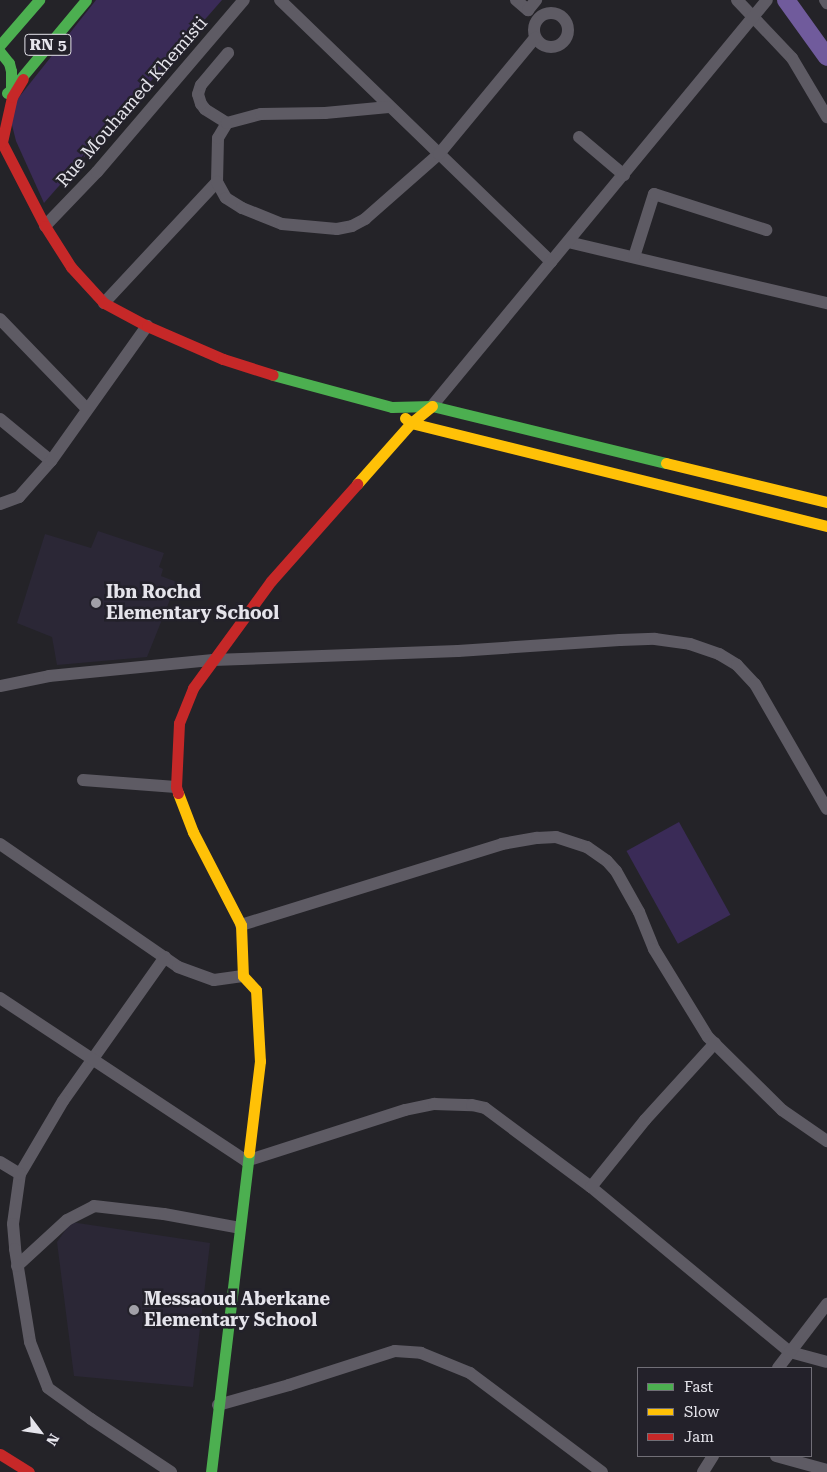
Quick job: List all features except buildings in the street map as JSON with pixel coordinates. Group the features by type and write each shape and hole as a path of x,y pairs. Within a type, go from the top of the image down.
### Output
{"main road":[{"name":"RN 5","path":"0,44 39,0"},
{"name":"RN 5","path":"11,90 86,0"},
{"path":"0,52 11,71 11,90 0,101"},
{"path":"32,65 12,97 2,146 45,226 71,267 88,288 104,303 147,326 223,360 304,385 392,407 432,406 827,502"},
{"path":"211,1472 240,1228 246,1161 260,1061 256,990 243,976 241,925 193,832 176,787 179,723 193,688 271,581 411,423 432,406"},
{"path":"392,407 411,423 827,526"},
{"path":"0,1454 29,1472"}],"street":[{"name":"Rue Mouhamed Khemisti","path":"45,226 98,172 244,0"},
{"path":"280,0 551,262"},
{"path":"516,0 532,5 538,19"},
{"path":"737,0 792,58 827,117"},
{"path":"432,406 766,1"},
{"path":"548,13 559,15 567,23 565,40 555,47 544,46 535,38 534,25 538,19 548,13"},
{"path":"227,122 218,138 217,182 226,198 258,216 282,224 337,229 352,226 374,213 439,154 535,38"},
{"path":"228,53 201,85 198,94 205,109 227,122 261,114 325,113 389,107"},
{"path":"579,137 624,174"},
{"path":"0,168 16,171"},
{"path":"104,303 217,182"},
{"path":"634,256 654,194 766,230"},
{"path":"568,242 634,256 827,303"},
{"path":"0,319 87,409"},
{"path":"0,504 19,497 50,461 147,326"},
{"path":"0,419 50,461"},
{"path":"0,686 49,676 213,660 458,651 620,640 656,639 690,644 719,654 737,665 754,684 827,809"},
{"path":"83,780 176,787"},
{"path":"241,925 502,844 556,837 587,847 607,861 616,871 639,912 654,949 682,996 715,1043 782,1110 827,1141"},
{"path":"0,844 178,967 214,980 243,976"},
{"path":"166,957 90,1060 62,1102 20,1174 13,1224 30,1342 48,1388 171,1472"},
{"path":"0,998 90,1060 246,1161 405,1110 434,1104 472,1105 485,1108 591,1187 790,1352 827,1362"},
{"path":"591,1187 644,1120 715,1043"},
{"path":"0,1162 20,1174"},
{"path":"18,1266 66,1220 94,1206 136,1210 240,1228"},
{"path":"779,1367 827,1304"},
{"path":"218,1405 290,1385 395,1351 421,1353 470,1373 602,1472"},
{"path":"703,1472 712,1457"},
{"path":"780,1457 827,1470"}],"shaded area":[{"path":"96,0 222,0 44,203 16,141 11,121 12,106"},
{"name":"Ibn Rochd Elementary School","path":"98,531 164,553 159,567 163,569 161,576 177,582 147,657 57,665 52,637 17,623 45,534 91,548"},
{"path":"679,822 730,915 678,944 627,851"},
{"name":"Messaoud Aberkane Elementary School","path":"71,1222 210,1243 193,1387 74,1376 57,1242"}],"waterway":[{"path":"786,0 827,57"}],"traffic: fast":[{"path":"0,45 39,0"},
{"path":"11,90 86,0"},
{"path":"0,52 9,63 11,71 11,90 7,93"},
{"path":"273,375 392,407 432,406 666,463"},
{"path":"211,1472 249,1152"}],"traffic: slow":[{"path":"357,484 411,423 432,406"},
{"path":"405,418 411,423 827,526"},
{"path":"666,463 827,502"},
{"path":"178,793 193,832 241,925 243,976 256,990 260,1061 249,1152"}],"traffic: jam":[{"path":"2,142 12,97 23,79"},
{"path":"0,139 45,226 71,267 104,303 147,326 223,359 273,375"},
{"path":"178,793 176,787 179,723 193,688 271,581 357,484"},
{"path":"0,1454 29,1472"}],"place":[{"name":"Ibn Rochd Elementary School","path":"96,603"},
{"name":"Messaoud Aberkane Elementary School","path":"134,1310"}]}
